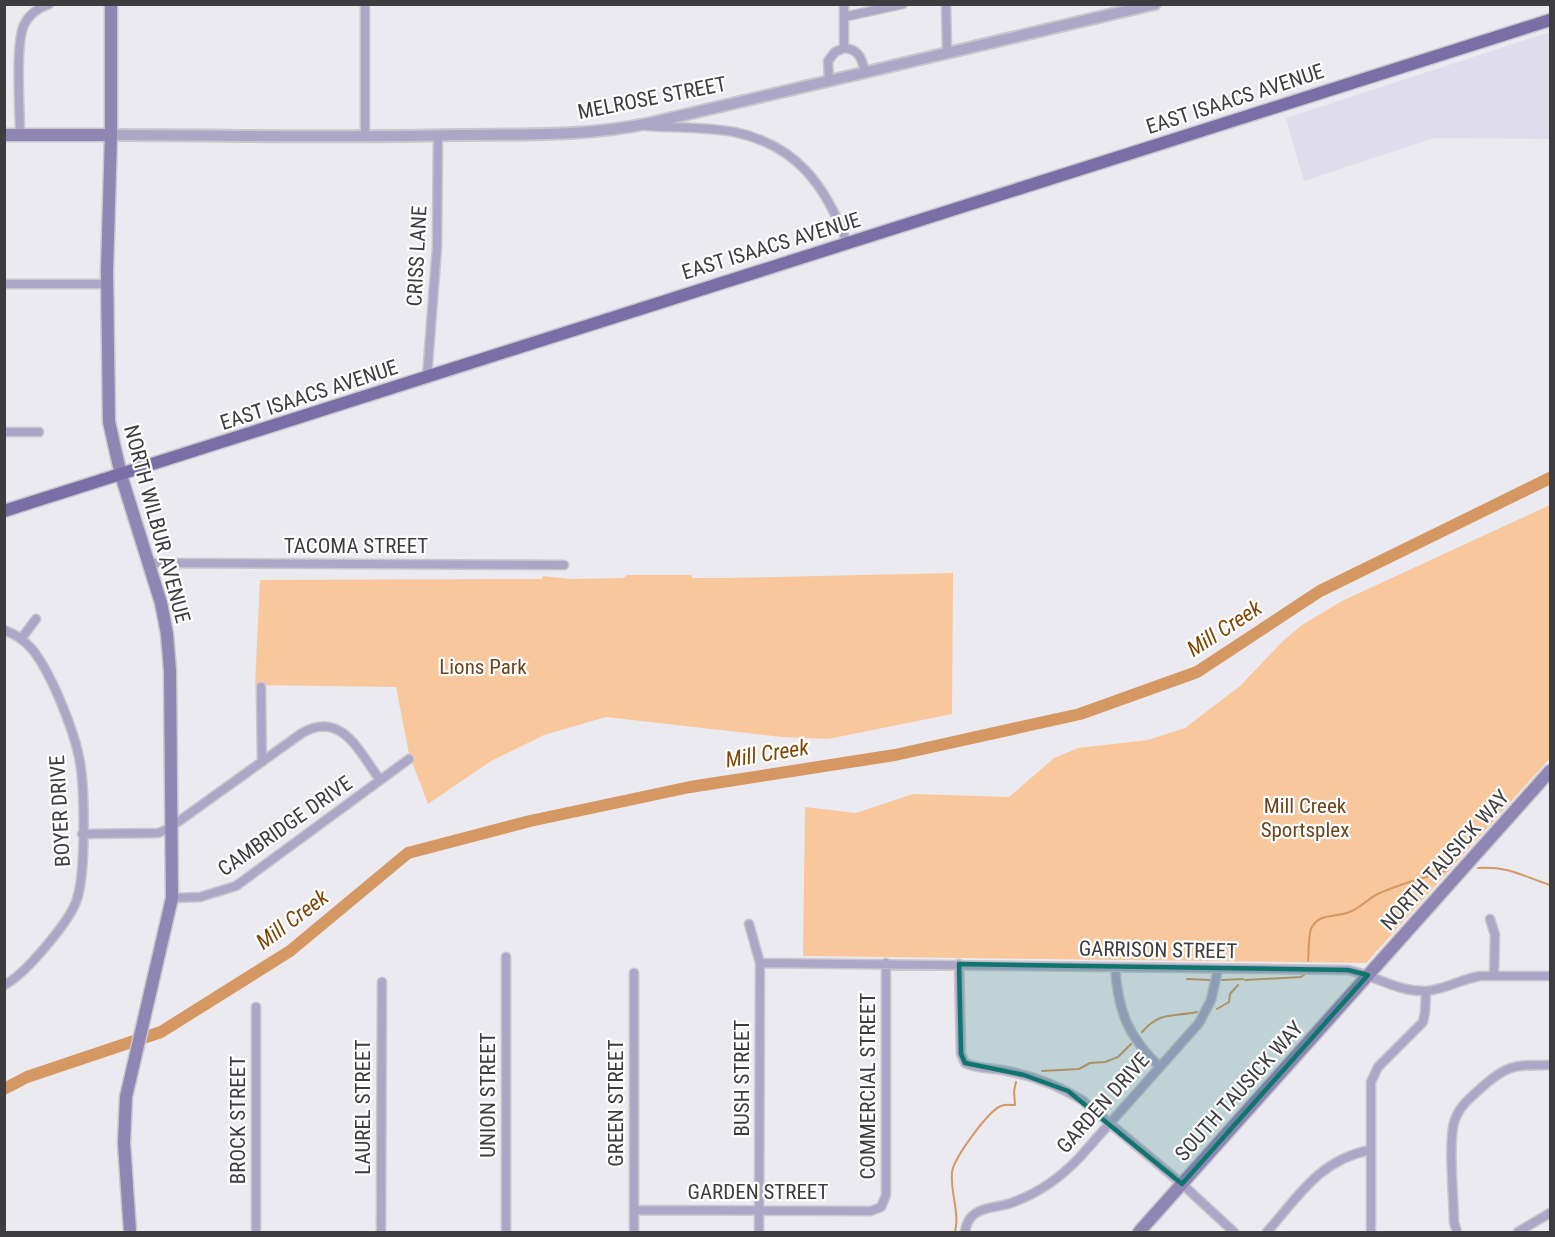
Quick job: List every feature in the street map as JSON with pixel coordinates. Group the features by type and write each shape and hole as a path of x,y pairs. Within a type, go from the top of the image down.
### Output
{"main road":[{"name":"NORTH WILBUR AVENUE","path":"111,4 111,135 107,284 108,414 111,438 121,475 161,603 170,660 172,898 126,1097 124,1129 130,1233"},
{"name":"EAST ISAACS AVENUE","path":"4,511 631,310 1551,20"},
{"path":"4,135 111,135"},
{"name":"NORTH TAUSICK WAY","path":"1368,975 1551,771"},
{"name":"SOUTH TAUSICK WAY","path":"1139,1233 1368,975"}],"street":[{"path":"20,135 20,37 29,16 49,4"},
{"path":"365,4 365,136"},
{"path":"844,4 844,48"},
{"path":"844,17 903,4"},
{"path":"946,4 947,53"},
{"name":"MELROSE STREET","path":"111,135 568,135 638,126 1155,4"},
{"path":"829,80 828,62 835,52 844,48 853,50 859,55 865,72"},
{"path":"638,126 734,132 777,149 800,165 824,191 847,243"},
{"name":"CRISS LANE","path":"427,377 437,236 438,136"},
{"path":"4,284 107,284"},
{"path":"4,432 39,432"},
{"name":"TACOMA STREET","path":"149,563 564,565"},
{"path":"21,639 36,619"},
{"name":"BOYER DRIVE","path":"4,630 21,639 32,649 47,672 76,745 81,770 82,834 81,879 76,904 66,921 22,973 4,985"},
{"path":"261,687 262,762"},
{"path":"82,834 158,833 172,827 309,728 326,725 341,730 380,780"},
{"name":"CAMBRIDGE DRIVE","path":"172,898 211,895 236,886 410,759"},
{"path":"1490,919 1495,935 1494,976"},
{"name":"BUSH STREET","path":"749,924 760,963 759,1233"},
{"name":"UNION STREET","path":"506,957 506,1233"},
{"name":"GARRISON STREET","path":"760,963 1348,970 1368,975 1397,987 1426,991 1468,978 1551,976"},
{"name":"COMMERCIAL STREET","path":"882,1207 886,1195 886,963"},
{"path":"959,964 961,1054 965,1063 1009,1071 1053,1084 1082,1100 1182,1184 1234,1233"},
{"path":"1115,967 1118,996 1126,1025 1141,1048 1160,1067"},
{"name":"GARDEN DRIVE","path":"965,1233 972,1216 984,1210 1020,1200 1049,1184 1069,1168 1199,1023 1208,1010 1218,969"},
{"name":"GREEN STREET","path":"634,973 634,1233"},
{"name":"LAUREL STREET","path":"381,1233 382,982"},
{"path":"1371,1233 1370,1091 1373,1074 1420,1026 1425,1018 1426,991"},
{"name":"BROCK STREET","path":"256,1007 256,1233"},
{"path":"1457,1233 1454,1222 1452,1132 1456,1117 1467,1101 1496,1074 1507,1068 1521,1065 1551,1065"},
{"path":"1267,1233 1325,1168 1345,1157 1370,1150"},
{"name":"GARDEN STREET","path":"634,1210 871,1211 882,1207"},
{"path":"1518,1233 1551,1213"}],"highlighted area":[{"path":"959,964 1348,970 1368,975 1182,1184 1068,1091 1024,1075 965,1063 961,1054"}],"shaded area":[{"path":"1550,32 1550,139 1434,138 1304,181 1286,118"}],"green space":[{"name":"Mill Creek Sportsplex","path":"1550,505 1550,758 1366,963 803,956 805,807 856,813 913,794 1009,797 1054,758 1078,748 1148,740 1185,728 1240,686 1283,641 1302,625 1342,601"},
{"name":"Lions Park","path":"953,573 952,714 828,739 782,737 606,717 544,735 491,761 428,804 409,754 396,687 255,685 260,580 542,579 543,576 571,579 624,578 627,575 691,575 692,578 725,578"}],"waterway":[{"name":"Mill Creek","path":"4,1089 27,1077 161,1032 290,951 408,853 530,821 690,787 895,755 1080,714 1197,672 1320,591 1550,478"},
{"path":"1478,868 1507,870 1550,885"},
{"path":"1308,961 1310,933 1318,920 1352,911 1387,890 1448,870"},
{"path":"1245,980 1304,975"},
{"path":"1187,979 1210,980"},
{"path":"1222,980 1243,979"},
{"path":"1217,1009 1229,1002 1230,994 1238,985"},
{"path":"1142,1032 1161,1018 1197,1012"},
{"path":"1042,1071 1079,1069 1090,1063 1105,1062 1118,1057 1131,1044"},
{"path":"955,1232 956,1217 952,1180 954,1165 988,1116 1001,1106 1015,1105 1016,1082"}]}
